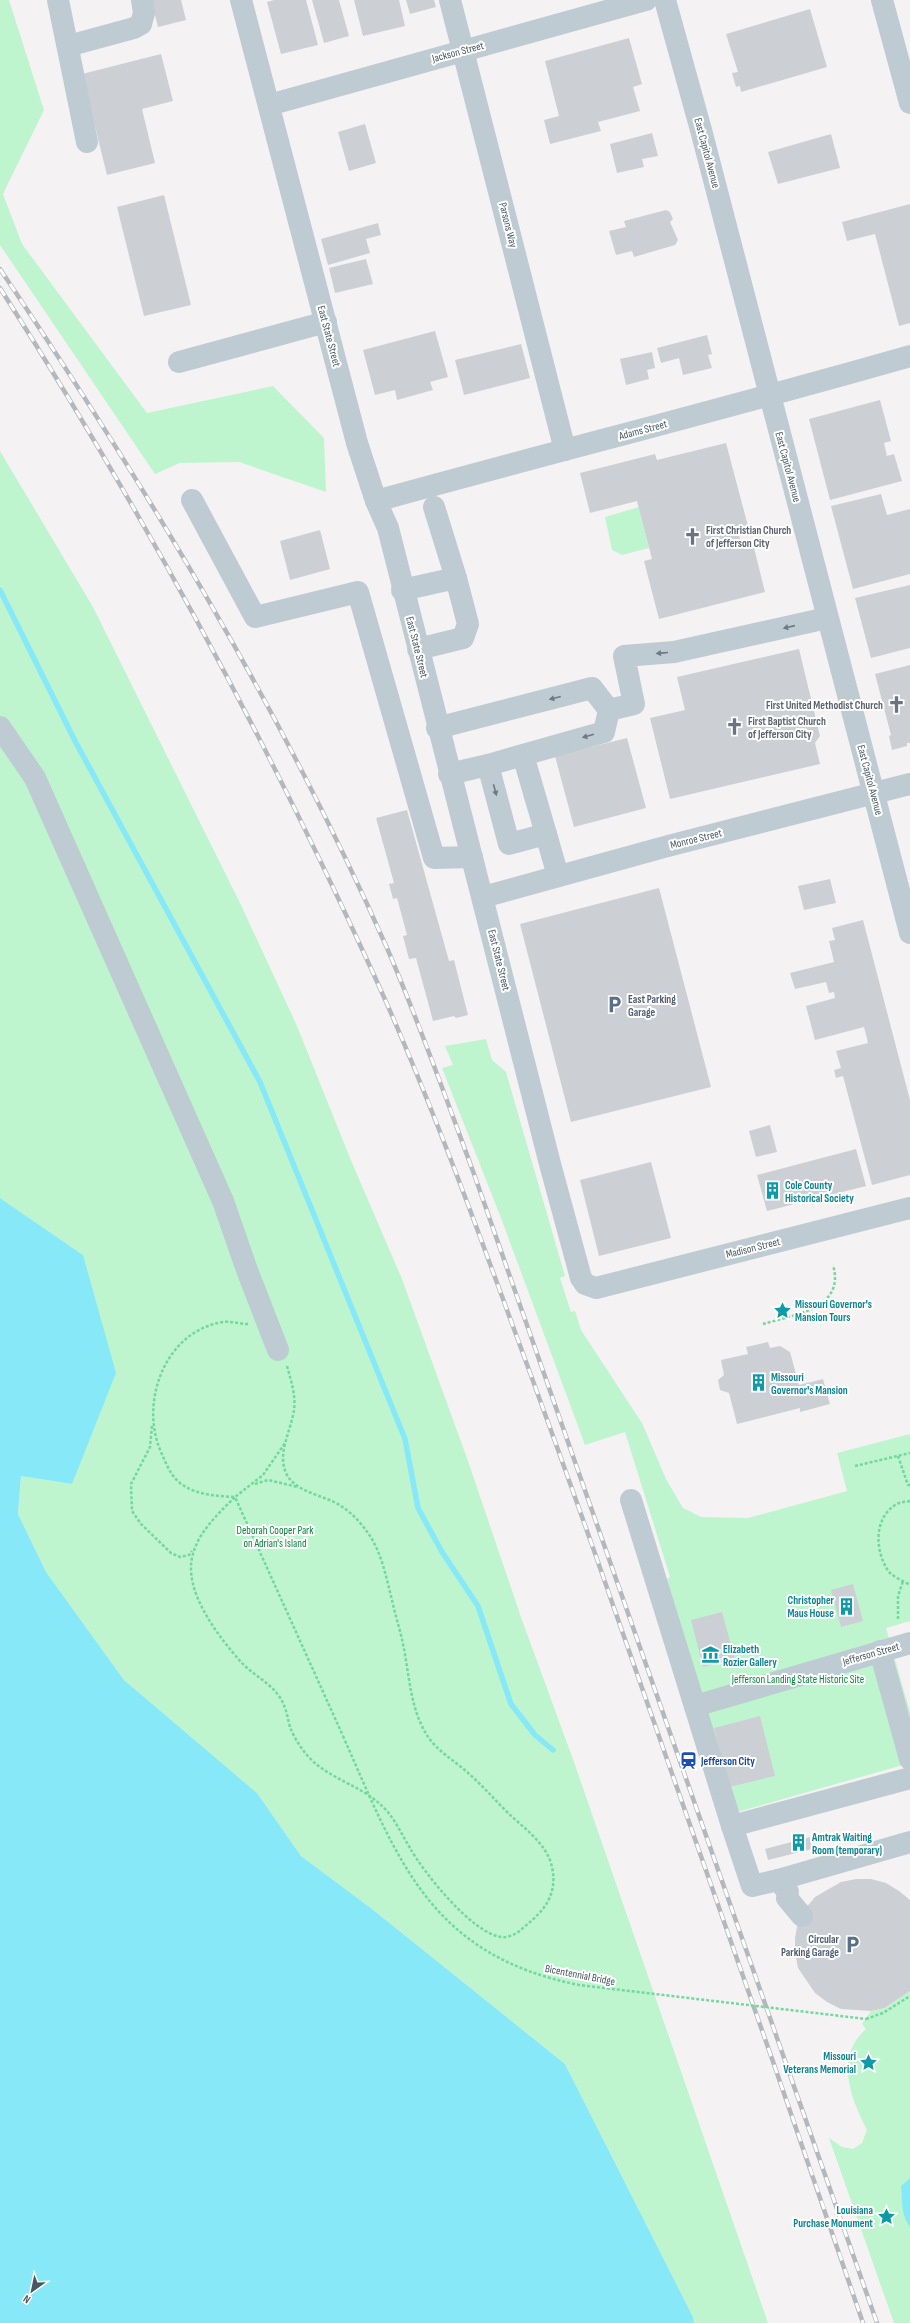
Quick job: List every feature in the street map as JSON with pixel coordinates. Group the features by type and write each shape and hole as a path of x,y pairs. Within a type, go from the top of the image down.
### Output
{"street":[{"path":"58,0 87,142"},
{"path":"68,46 134,28 141,24 144,13 142,0"},
{"name":"East State Street","path":"241,0 326,322 376,501 388,528 402,590 449,774 483,897 578,1272 585,1284 596,1288"},
{"name":"Parsons Way","path":"450,0 565,450"},
{"name":"Jackson Street","path":"269,105 646,0"},
{"name":"East Capitol Avenue","path":"664,0 703,138 910,933"},
{"path":"882,0 910,103"},
{"path":"179,362 326,322"},
{"name":"Adams Street","path":"376,501 769,396 910,356"},
{"path":"192,500 255,617 358,592 434,858 472,857"},
{"path":"418,649 463,638 468,624 456,578 434,507"},
{"path":"402,590 456,578"},
{"path":"609,710 634,704 624,656 674,652 827,618"},
{"path":"438,728 592,688 609,710"},
{"path":"449,774 488,765 604,732 609,710"},
{"path":"0,727 34,778 41,793 223,1201 247,1270 278,1350"},
{"path":"523,755 558,876"},
{"path":"488,765 509,844 546,834"},
{"name":"Monroe Street","path":"483,897 668,846 910,784"},
{"name":"Madison Street","path":"596,1288 910,1208"},
{"path":"631,1500 752,1886 783,1886 910,1842"},
{"name":"Jefferson Street","path":"695,1706 910,1643"},
{"path":"880,1651 910,1759"},
{"path":"732,1826 910,1778"},
{"path":"783,1886 787,1898 806,1910"}],"path":[{"path":"763,1324 813,1310 823,1303 835,1287 836,1278 833,1265"},
{"path":"195,1548 192,1555 192,1575 196,1597 207,1617 241,1662 278,1695 285,1705 291,1729 306,1753 325,1770 358,1787 383,1807 394,1820 422,1867 446,1896 464,1914 491,1934 500,1937 508,1937 518,1932 544,1910 552,1893 552,1864 544,1848 491,1794 433,1743 416,1709 403,1643 383,1564 370,1537 359,1521 339,1504 301,1488 268,1480 258,1482 235,1497 216,1515 189,1556 180,1557 170,1553 141,1524 132,1511 131,1484 150,1447 153,1421 153,1399 157,1380 168,1362 185,1341 203,1328 224,1322 248,1324 254,1328"},
{"path":"248,1488 263,1475 285,1443 291,1425 295,1396 285,1362 278,1350"},
{"path":"153,1421 159,1447 171,1474 180,1483 192,1491 235,1497"},
{"path":"285,1443 286,1472 301,1488"},
{"path":"855,1466 910,1453"},
{"path":"898,1456 908,1485 910,1485"},
{"name":"Bicentennial Bridge","path":"235,1497 386,1835 417,1887 445,1918 462,1933 500,1958 538,1975 579,1984 866,2019 883,2013 910,1996"},
{"path":"910,1501 896,1504 883,1516 878,1532 880,1552 887,1571 910,1585"},
{"path":"898,1618 898,1596 903,1581"}],"green space":[{"path":"0,0 9,0 44,110 3,194 22,244 147,413 273,386 324,438 326,492 239,462 180,463 155,474 0,245"},
{"name":"Deborah Cooper Park on Adrian's Island","path":"0,451 93,607 241,905 297,1026 350,1158 402,1279 468,1461 522,1620 574,1762 768,2323 694,2323 693,2317 565,2064 372,1909 301,1856 257,1793 124,1680 46,1572 18,1514 21,1476 72,1484 83,1255 0,1198"},
{"path":"639,507 649,548 622,555 612,550 605,517"},
{"name":"Jefferson Landing State Historic Site","path":"486,1039 492,1060 506,1072 565,1276 560,1278 571,1312 575,1311 581,1330 642,1423 666,1479 683,1508 701,1517 748,1518 847,1491 837,1453 910,1434 910,1621 886,1628 910,1712 910,1763 734,1813 667,1579 670,1577 625,1432 585,1445 501,1218 442,1068 453,1065 445,1046"},
{"path":"910,1991 910,2323 894,2323 829,2138 842,2147 853,2149 862,2143 867,2130 851,2092 848,2078 850,2052 856,2040 866,2029 862,2024 871,2011 886,2008"}],"water":[{"path":"0,1198 83,1255 116,1373 72,1484 21,1476 18,1514 46,1572 124,1680 257,1793 301,1856 372,1909 565,2064 693,2317 694,2323 0,2323"},
{"path":"910,2178 910,2227 903,2212 901,2186"}],"building":[{"path":"151,0 181,0 186,20 158,27"},
{"path":"274,0 306,0 318,45 281,54 267,2"},
{"path":"312,0 339,0 349,36 324,43"},
{"path":"354,0 399,0 405,26 363,36"},
{"path":"406,0 434,0 436,7 410,14"},
{"path":"810,9 827,67 741,92 740,86 736,87 732,73 738,72 726,34"},
{"path":"629,38 642,84 633,87 640,111 598,122 601,131 550,144 544,120 559,116 545,61"},
{"path":"161,54 173,101 142,109 155,163 107,175 82,74"},
{"path":"365,124 376,163 349,171 338,132"},
{"path":"652,133 658,156 642,159 644,167 617,173 610,144"},
{"path":"831,134 840,168 778,184 768,152"},
{"path":"164,195 191,305 144,316 117,207"},
{"path":"910,204 910,323 899,326 875,234 847,241 842,222"},
{"path":"666,210 670,212 673,219 670,222 678,240 675,245 634,257 632,251 616,255 609,231 626,227 624,221"},
{"path":"378,223 381,235 366,239 370,253 328,265 321,239"},
{"path":"366,259 373,284 335,293 329,268"},
{"path":"435,331 448,377 430,382 433,390 397,400 395,390 375,395 363,350"},
{"path":"707,335 712,354 708,355 712,368 683,375 679,358 661,363 657,348"},
{"path":"521,344 530,378 464,395 455,360"},
{"path":"652,352 655,368 647,370 649,379 626,385 620,359"},
{"path":"880,400 891,441 884,443 887,456 894,454 902,481 830,500 809,419"},
{"name":"First Christian Church of Jefferson City","path":"726,443 748,526 737,528 742,546 753,544 765,592 659,619 644,561 652,559 637,501 590,513 580,473 655,454 657,460"},
{"path":"881,494 887,515 910,509 910,574 853,589 831,506"},
{"path":"320,530 330,569 290,580 280,541"},
{"path":"910,585 910,648 871,658 855,598"},
{"name":"First Baptist Church of Jefferson City","path":"799,649 820,736 815,743 820,764 670,799 650,718 685,710 677,677"},
{"name":"First United Methodist Church","path":"910,665 910,743 907,743 907,746 892,750 889,736 891,735 875,674"},
{"path":"627,738 646,808 574,827 555,756"},
{"path":"407,810 449,961 454,960 468,1015 456,1018 454,1016 433,1021 416,958 409,959 403,936 407,935 397,898 393,899 389,884 394,883 376,818"},
{"path":"830,879 836,903 804,910 798,886"},
{"name":"East Parking Garage","path":"659,888 711,1087 571,1122 520,924"},
{"path":"863,920 910,1100 910,1175 872,1185 843,1076 836,1078 834,1070 841,1068 836,1051 868,1043 864,1027 815,1040 806,1006 835,998 834,992 829,993 826,982 795,989 790,973 834,962 829,941 835,940 832,928"},
{"path":"770,1125 777,1152 756,1157 749,1131"},
{"path":"856,1149 866,1186 767,1211 757,1175"},
{"path":"651,1162 671,1238 599,1256 580,1180"},
{"name":"Missouri Governor's Mansion","path":"768,1342 770,1348 780,1346 790,1352 799,1385 823,1379 830,1404 800,1412 800,1408 737,1424 729,1393 720,1390 718,1380 724,1375 721,1360 748,1354 746,1347"},
{"name":"Christopher Maus House","path":"853,1584 863,1621 841,1627 831,1590"},
{"path":"722,1612 735,1659 703,1667 691,1620"},
{"path":"760,1716 775,1776 729,1787 714,1728"},
{"name":"Amtrak Waiting Room (temporary)","path":"810,1837 812,1849 768,1860 765,1849"},
{"name":"Circular Parking Garage","path":"856,1879 871,1879 886,1883 910,1900 910,1991 885,2008 871,2011 841,2009 827,2002 815,1993 798,1968 795,1953 795,1938 798,1922 805,1909 815,1897 841,1882"}],"waterway":[{"path":"0,590 75,741 260,1082 405,1439 418,1508 442,1552 478,1606 511,1704 535,1735 553,1750"}],"railway":[{"path":"0,269 107,433 208,600 256,685 302,771 346,859 399,976 474,1174 877,2323"},
{"path":"0,288 101,452 196,619 285,789 368,962 402,1038 434,1116 524,1355 771,2054 863,2323"}],"place":[{"name":"First Christian Church of Jefferson City","path":"693,536"},
{"name":"First United Methodist Church","path":"896,705"},
{"name":"First Baptist Church of Jefferson City","path":"735,727"},
{"name":"East Parking Garage","path":"615,1005"},
{"name":"Cole County Historical Society","path":"772,1191"},
{"name":"Missouri Governor's Mansion Tours","path":"782,1310"},
{"name":"Missouri Governor's Mansion","path":"758,1383"},
{"name":"Christopher Maus House","path":"847,1606"},
{"name":"Elizabeth Rozier Gallery","path":"710,1655"},
{"name":"Jefferson City","path":"688,1761"},
{"name":"Amtrak Waiting Room (temporary)","path":"799,1843"},
{"name":"Circular Parking Garage","path":"852,1945"},
{"name":"Missouri Veterans Memorial","path":"869,2062"},
{"name":"Louisiana Purchase Monument","path":"886,2216"}]}
